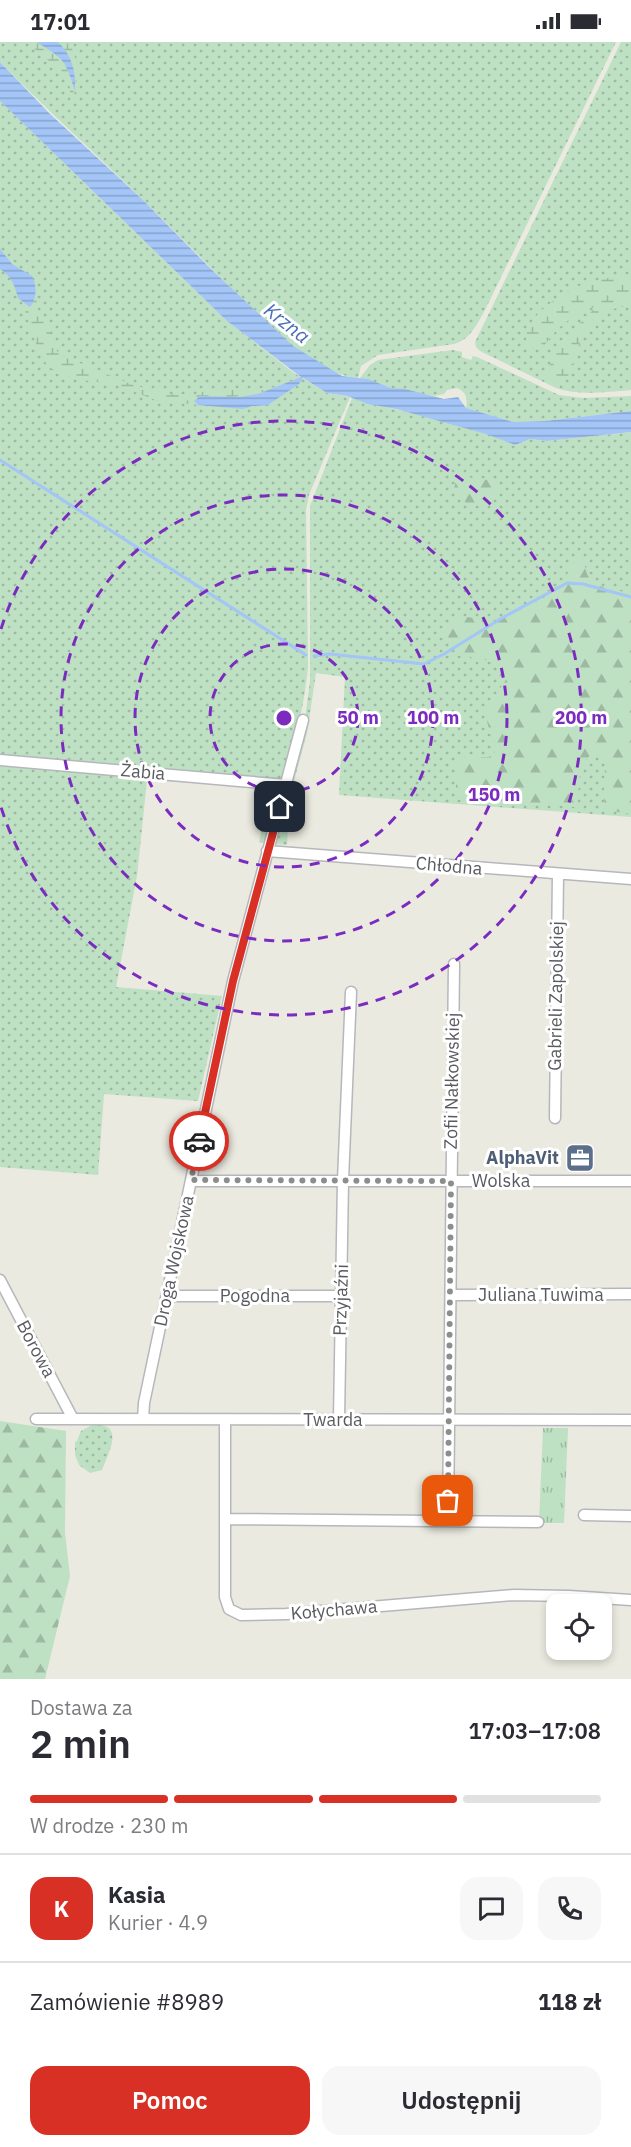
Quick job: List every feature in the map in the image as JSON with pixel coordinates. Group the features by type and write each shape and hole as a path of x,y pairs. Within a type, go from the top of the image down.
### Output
{"street":[{"name":"Droga Wojskowa","path":"143,1419 144,1403 233,981 303,720"},
{"name":"Żabia","path":"0,760 286,785"},
{"name":"Chłodna","path":"267,851 631,879"},
{"name":"Gabrieli Zapolskiej","path":"555,1118 558,874"},
{"name":"Zofii Nałkowskiej","path":"448,1521 454,964"},
{"name":"Przyjaźni","path":"339,1420 342,1180 351,992"},
{"name":"Wolska","path":"191,1180 631,1181"},
{"name":"Borowa","path":"0,1280 73,1419"},
{"name":"Juliana Tuwima","path":"451,1295 631,1294"},
{"name":"Pogodna","path":"167,1296 342,1296"},
{"name":"Twarda","path":"36,1419 631,1420"},
{"name":"Kołychawa","path":"225,1420 225,1601 232,1612 241,1615 286,1614 514,1595 559,1595 631,1600"},
{"path":"584,1515 631,1516"},
{"path":"225,1520 538,1522"}],"green space":[{"path":"0,42 616,42 485,310 472,331 460,342 454,344 378,355 361,366 358,378 342,375 312,360 272,327 0,62"},
{"path":"26,42 37,42 47,51 59,56 64,61 75,89 72,64 66,52 57,42 69,42 77,66 76,87 72,104 70,86 66,78"},
{"path":"621,42 631,42 631,390 574,392 556,388 480,351 475,342"},
{"path":"0,101 227,321 294,373 327,393 350,397 309,495 306,510 308,667 297,734 265,843 259,842 272,788 147,780 137,876 116,987 222,996 198,1101 104,1094 98,1175 0,1167"},
{"path":"619,277 631,278 631,305 611,310 590,325 581,341 567,378 564,382 554,382 547,375 553,354 561,342 597,306 574,316 544,346 534,349 527,345 526,335 535,317 553,301 572,289 586,283"},
{"path":"35,290 38,311 45,320 57,351 61,355 133,385 170,394 193,395 216,388 232,390 277,387 239,396 200,396 194,401 198,405 158,401 114,384 81,380 55,372 39,352 22,302 28,307 35,300"},
{"path":"453,350 462,352 462,357 471,360 473,356 477,357 559,395 583,398 631,396 631,411 545,421 513,422 466,408 466,396 457,388 434,396 391,388 360,378 370,365 378,360"},
{"path":"352,398 457,425 515,445 530,439 547,441 631,432 631,817 339,795 345,677 316,673 307,733 290,796 287,845 275,844 305,719 310,681 310,506"},
{"path":"466,477 495,481 501,488 490,501 478,506 471,505 459,497 454,489 456,481"},
{"path":"581,554 585,559 588,576 593,582 606,588 631,593 631,814 607,810 604,793 605,760 598,754 592,754 581,764 575,807 460,798 456,792 456,758 489,757 496,751 488,726 488,707 507,678 494,659 490,658 479,663 465,653 459,655 455,645 447,642 441,636 443,628 460,616 473,618 487,625 537,602 561,584 577,555"},
{"path":"0,1421 66,1431 65,1533 70,1576 45,1679 0,1679"},
{"path":"94,1424 104,1425 109,1429 112,1440 102,1470 90,1473 79,1465 75,1455 75,1442 81,1431"},
{"path":"543,1428 568,1428 564,1523 539,1523"}],"water":[{"path":"37,42 58,42 67,52 75,77 75,91 66,66"},
{"path":"0,62 49,113 144,201 208,266 293,346 342,376 368,379 391,388 405,389 444,399 458,397 466,408 513,422 545,421 631,411 631,432 547,441 530,439 515,445 486,434 396,409 327,393 303,378 299,384 268,405 243,409 198,405 194,401 200,396 240,397 258,394 301,377 227,321 0,101"},
{"path":"0,249 12,264 32,276 36,292 30,307 18,298 12,281 0,269"}],"waterway":[{"path":"0,460 306,655"},
{"path":"314,656 330,654 424,664 567,583 583,584 631,597"}],"way so far":[{"path":"199,1141 191,1180 451,1181 448,1501"}],"place":[{"name":"AlphaVit","path":"580,1158"}],"route":[{"path":"199,1141 233,981 280,807"}],"water label":[{"name":"Krzna","path":"287,323"}]}
